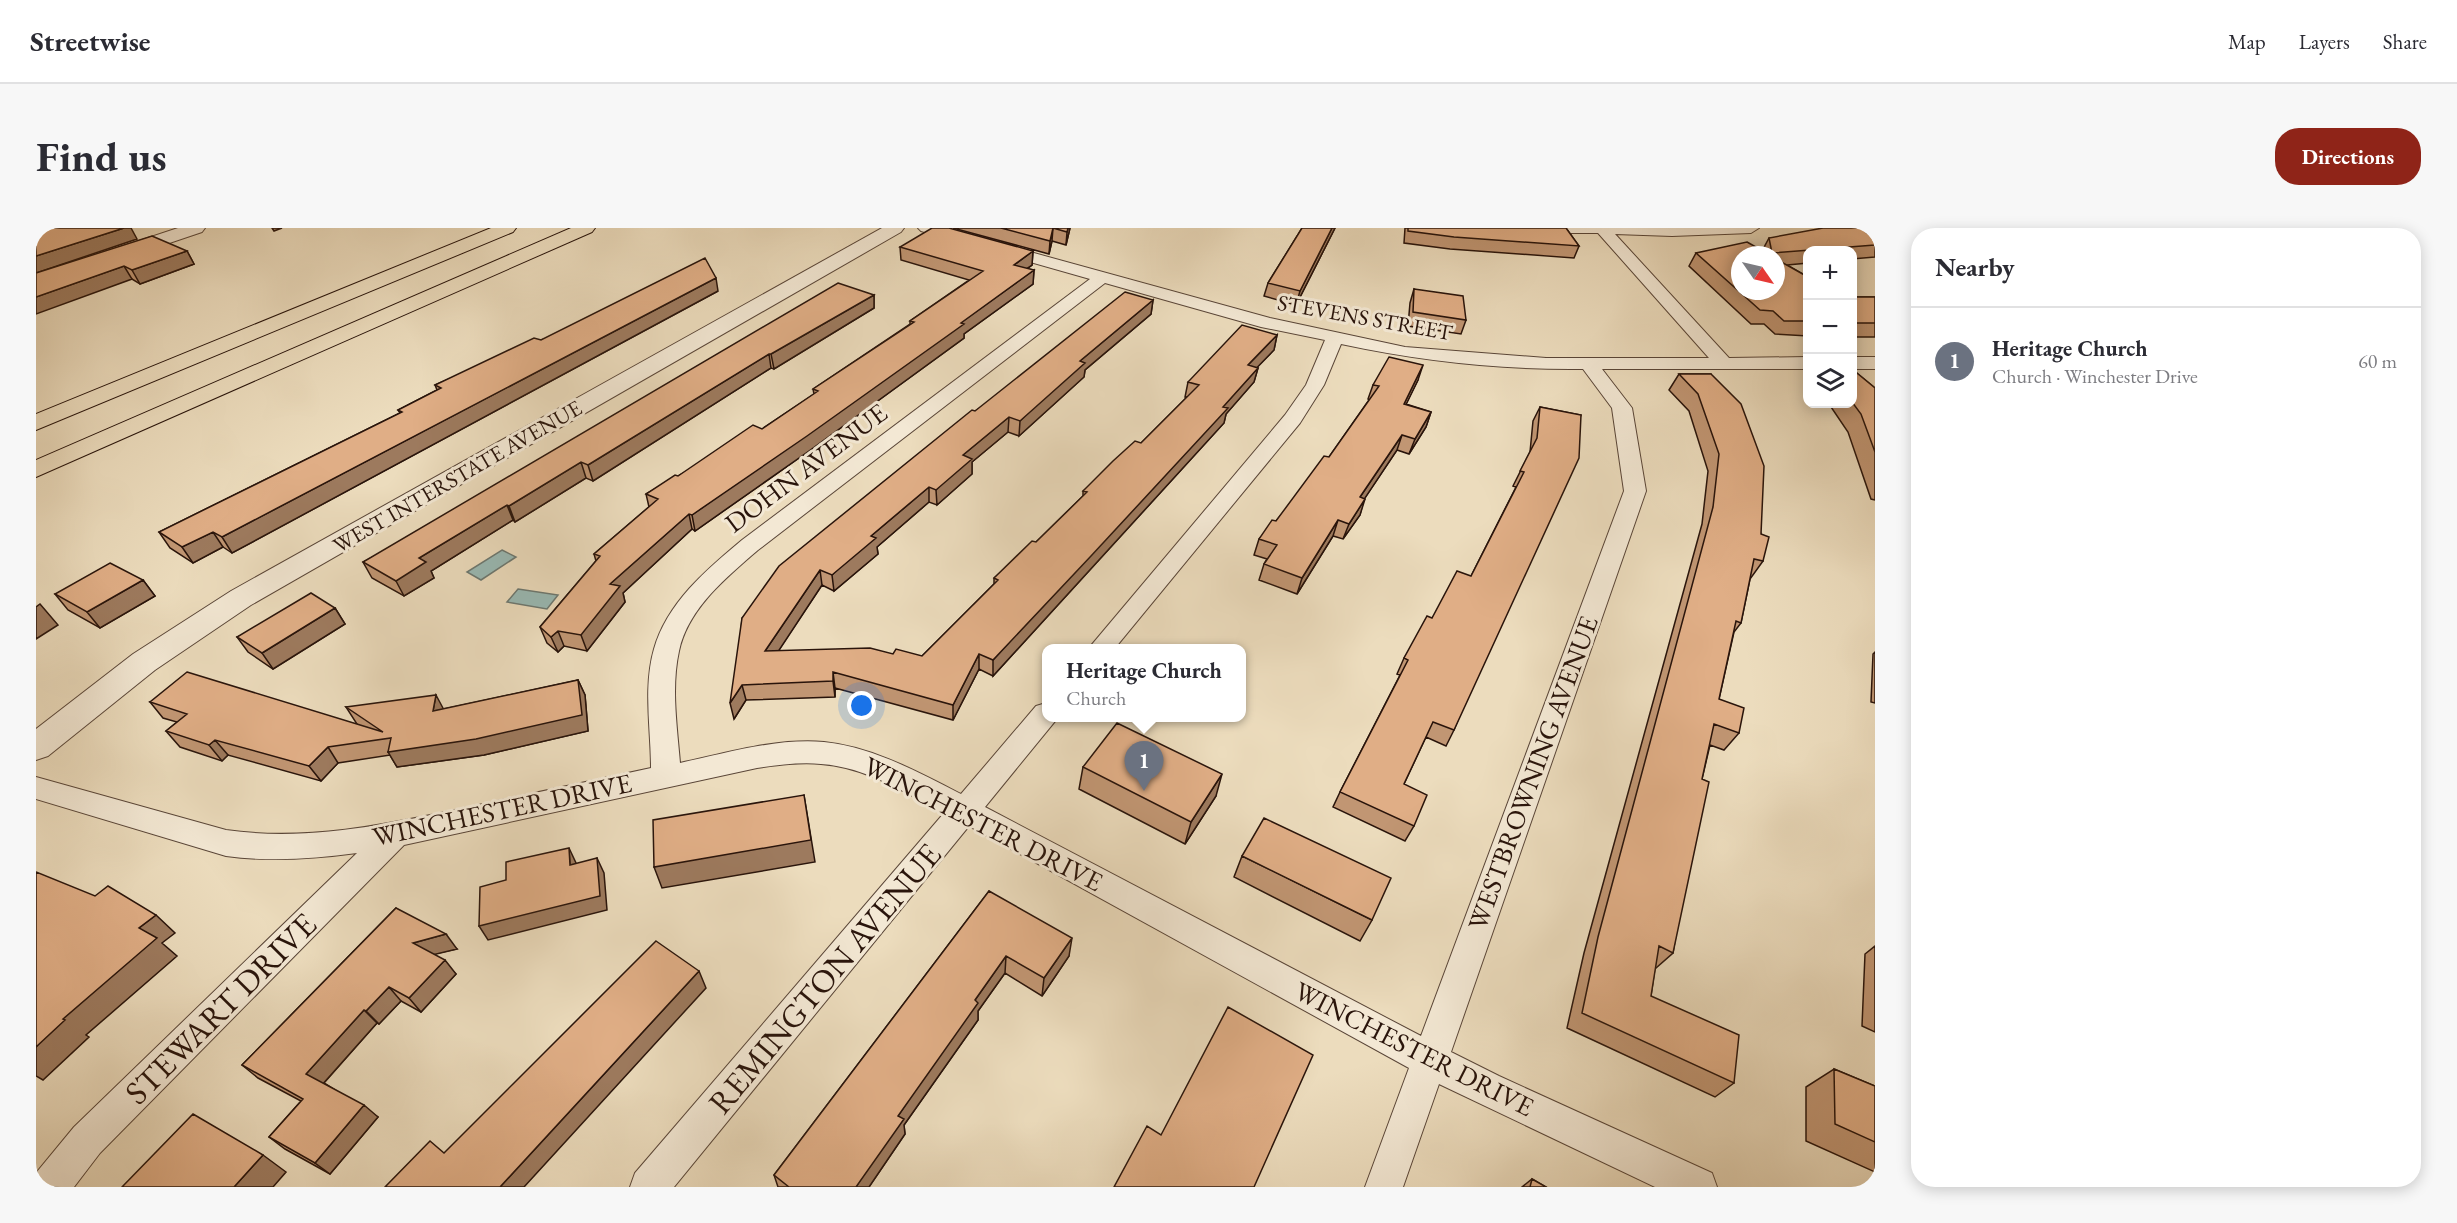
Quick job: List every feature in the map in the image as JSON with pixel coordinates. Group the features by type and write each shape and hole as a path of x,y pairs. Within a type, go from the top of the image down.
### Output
{"highway":[{"path":"36,423 507,228"},
{"path":"36,469 586,228"}],"street":[{"path":"36,282 192,228"},
{"name":"WEST INTERSTATE AVENUE","path":"36,747 144,662 226,607 895,228"},
{"name":"STEVENS STREET","path":"926,228 1267,323 1334,339 1405,352 1479,360 1588,364 1803,363"},
{"path":"1562,228 1689,231 1751,228"},
{"path":"1601,229 1725,364"},
{"name":"DOHN AVENUE","path":"666,775 663,667 672,637 684,612 705,586 750,545 1103,277"},
{"path":"1104,644 1293,419 1315,385 1334,339"},
{"name":"WESTBROWNING AVENUE","path":"1384,1187 1635,491 1622,408 1588,364"},
{"name":"REMINGTON AVENUE","path":"649,1187 1042,719"},
{"name":"WINCHESTER DRIVE","path":"36,788 200,837 253,847 312,847 395,835 757,756 796,752 830,754 861,760 890,771 965,810 1486,1089 1698,1187"},
{"name":"STEWART DRIVE","path":"50,1187 87,1140 395,835"}],"water":[{"path":"502,550 516,557 481,580 467,572"},
{"path":"518,589 558,595 547,609 507,602"}],"building":[{"path":"36,228 124,228 36,256"},
{"path":"932,228 949,228 1033,251 1014,265 1034,270 961,323 964,324 807,436 692,515 689,514 610,584 620,586 581,635 558,631 551,637 540,627 600,556 594,554 658,499 646,494 675,475 678,476 753,425 762,429 818,391 813,389 914,322 910,321 983,271 900,247"},
{"path":"1001,228 1053,228 1050,241"},
{"path":"1053,228 1068,228 1067,232"},
{"path":"1302,228 1332,228 1300,291 1268,283"},
{"path":"1408,228 1566,228 1579,246 1454,237 1408,231"},
{"path":"1823,228 1862,228 1875,233 1875,245 1803,246 1803,251 1785,252 1785,246 1771,246 1769,238"},
{"path":"152,236 187,251 132,270 124,266 36,297 36,273"},
{"path":"1747,242 1754,246 1731,246 1731,284 1696,253"},
{"path":"705,258 716,278 222,537 213,532 182,547 159,532 402,412 398,410 441,388 435,385 534,338 541,340"},
{"path":"1785,264 1803,274 1803,321 1784,321 1773,311 1760,310 1749,300 1785,300"},
{"path":"838,283 874,295 769,354 588,465 581,462 509,506 507,505 419,558 426,562 396,581 363,562"},
{"path":"1414,289 1463,296 1466,320 1413,312"},
{"path":"1125,292 1153,300 1080,361 1085,363 1020,421 1009,417 963,455 972,459 936,490 929,487 871,536 876,538 832,575 820,570 765,651 870,648 893,654 896,649 922,656 998,580 994,578 1032,541 1036,542 1087,492 1083,491 1113,461 1135,441 1141,443 1199,385 1188,382 1242,325 1277,335 1248,365 1258,368 1223,407 1228,408 1091,556 993,660 979,654 953,705 833,672 833,681 742,685 730,703 742,618 779,566 972,410 975,411"},
{"path":"1857,297 1875,297 1875,323 1857,323"},
{"path":"1389,357 1423,365 1404,404 1431,412 1415,439 1402,435 1360,497 1365,499 1349,524 1338,520 1302,578 1264,564 1277,545 1259,539 1272,520 1276,521 1324,456 1329,457 1379,386 1373,385"},
{"path":"1857,373 1875,388 1875,452 1861,414 1856,408"},
{"path":"1679,374 1711,374 1741,404 1764,466 1761,534 1769,537 1763,561 1754,559 1741,623 1736,621 1719,699 1744,708 1739,733 1714,724 1702,779 1709,782 1673,953 1659,946 1651,996 1739,1035 1734,1083 1582,1013 1598,937 1713,507 1719,454 1698,394"},
{"path":"1540,407 1581,415 1579,458 1454,730 1433,722 1404,784 1427,795 1414,826 1340,792 1408,660 1404,658 1427,616 1432,618 1457,571 1471,576 1524,472 1520,471 1537,438"},
{"path":"110,563 143,580 87,612 55,594"},
{"path":"311,593 335,608 262,653 237,637"},
{"path":"187,672 383,732 346,707 436,695 433,711 578,680 582,715 476,739 388,752 391,738 328,747 309,766 215,740 209,745 166,731 187,714 150,702"},
{"path":"1117,723 1222,774 1191,822 1083,767"},
{"path":"804,795 811,840 654,867 653,820"},
{"path":"1264,818 1391,878 1372,920 1242,856"},
{"path":"569,848 570,865 597,858 600,896 479,926 480,887 506,880 506,862"},
{"path":"36,872 95,896 108,886 156,915 139,928 157,938 63,1019 65,1020 36,1047"},
{"path":"989,891 1072,938 1044,978 1006,956 975,1000 978,1003 898,1116 904,1119 856,1187 789,1187 774,1175"},
{"path":"396,908 446,934 413,943 445,960 409,998 389,987 366,1011 364,1010 306,1074 364,1105 315,1163 269,1137 303,1099 242,1065"},
{"path":"656,941 699,971 500,1187 385,1187 430,1141 444,1153"},
{"path":"1228,1007 1313,1055 1254,1187 1114,1187 1147,1126 1161,1135"},
{"path":"1834,1069 1875,1086 1875,1142 1835,1124"},
{"path":"193,1114 263,1155 234,1187 122,1187"},
{"path":"1532,1179 1546,1187 1530,1187"}],"place":[{"name":"Heritage Church","path":"1144,791"}]}
